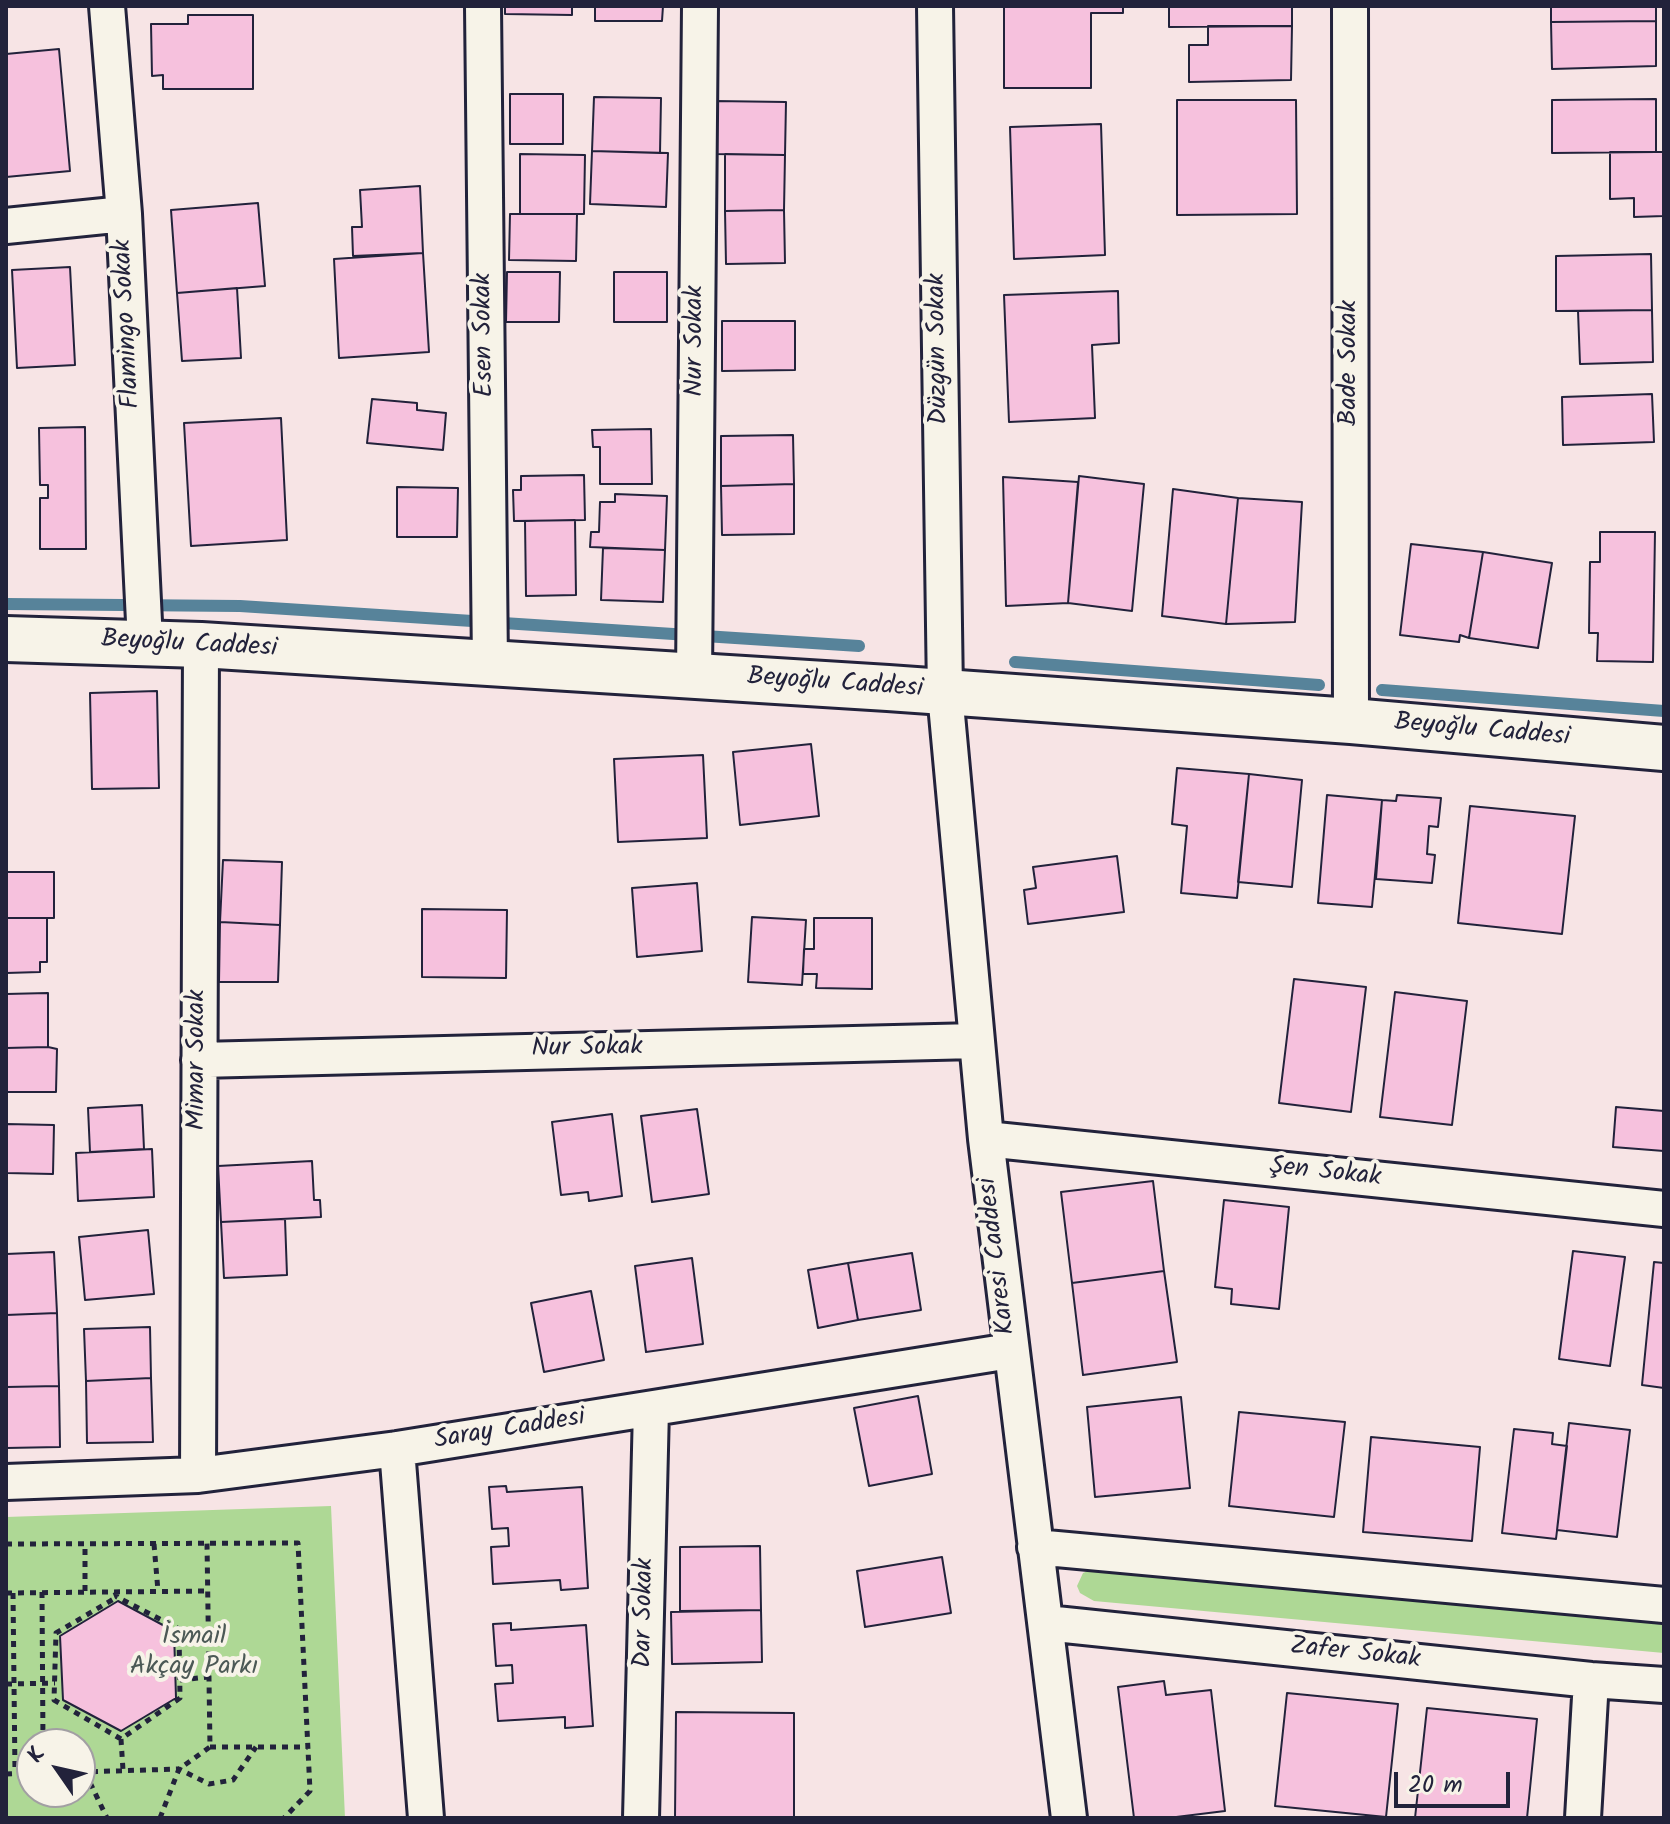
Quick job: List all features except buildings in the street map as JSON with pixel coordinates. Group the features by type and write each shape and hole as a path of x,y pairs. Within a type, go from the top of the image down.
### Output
{"main road":[{"name":"Beyoğlu Caddesi","path":"6,639 144,633 201,645 490,653 694,665 945,693 1351,721 1664,748"}],"street":[{"name":"Flamingo Sokak","path":"107,6 124,214 144,633"},
{"name":"Esen Sokak","path":"483,6 490,653"},
{"name":"Nur Sokak","path":"694,665 700,6"},
{"name":"Düzgün Sokak","path":"935,6 945,693"},
{"name":"Bade Sokak","path":"1350,6 1351,721"},
{"path":"6,226 124,214"},
{"name":"Mimar Sokak","path":"198,1475 201,645"},
{"name":"Karesi Caddesi","path":"945,693 986,1139 1069,1818"},
{"name":"Nur Sokak","path":"199,1060 976,1041"},
{"name":"Şen Sokak","path":"986,1139 1664,1209"},
{"name":"Saray Caddesi","path":"6,1482 198,1475 397,1449 1010,1351"},
{"name":"Dar Sokak","path":"641,1818 651,1409"},
{"path":"397,1449 426,1818"},
{"path":"1035,1547 1664,1605"},
{"name":"Zafer Sokak","path":"1046,1623 1664,1685"},
{"path":"1583,1818 1591,1680"}],"path":[{"path":"207,1543 210,1747"},
{"path":"6,1544 298,1543 310,1791 284,1818"},
{"path":"85,1544 85,1591"},
{"path":"154,1544 158,1591"},
{"path":"6,1774 15,1773 10,1593 207,1591"},
{"path":"42,1592 43,1728"},
{"path":"116,1594 179,1629 180,1698 121,1739"},
{"path":"116,1594 56,1633 54,1700 121,1739"},
{"path":"180,1680 208,1677"},
{"path":"6,1684 55,1683"},
{"path":"121,1739 123,1771"},
{"path":"160,1818 179,1769 210,1747 308,1747"},
{"path":"96,1772 179,1769 209,1784 233,1780 256,1747"},
{"path":"96,1798 107,1818"}],"green space":[{"name":"İsmail Akçay Parkı","path":"331,1506 345,1818 6,1818 6,1517"},
{"path":"1095,1568 1664,1620 1664,1653 1094,1601 1080,1593 1077,1586 1083,1573"}],"waterway":[{"path":"6,604 240,606 859,646"},
{"path":"1015,662 1319,685"},
{"path":"1382,690 1664,711"}]}
